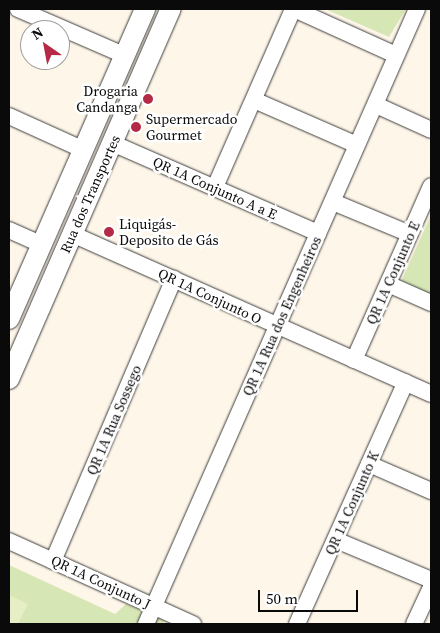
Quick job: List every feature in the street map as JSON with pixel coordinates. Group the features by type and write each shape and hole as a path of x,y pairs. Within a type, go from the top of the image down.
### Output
{"street":[{"path":"18,9 124,55"},
{"name":"Rua dos Transportes","path":"9,319 145,9"},
{"name":"Rua dos Transportes","path":"9,379 171,9"},
{"path":"215,187 294,9 396,55"},
{"name":"QR 1A Rua dos Engenheiros","path":"146,624 417,9"},
{"path":"136,27 159,36"},
{"path":"254,100 357,145"},
{"path":"376,105 431,130"},
{"path":"9,116 84,150"},
{"name":"QR 1A Conjunto A a E","path":"112,143 318,233"},
{"name":"QR 1A Conjunto E","path":"354,360 431,186"},
{"path":"333,202 410,234"},
{"path":"9,230 42,245"},
{"name":"QR 1A Conjunto O","path":"72,234 431,394"},
{"name":"QR 1A Rua Sossego","path":"54,561 174,279"},
{"path":"388,284 431,303"},
{"name":"QR 1A Conjunto K","path":"297,624 406,382"},
{"path":"369,464 431,491"},
{"path":"336,540 431,580"},
{"name":"QR 1A Conjunto J","path":"9,541 193,624"},
{"path":"414,624 431,588"}],"green space":[{"path":"325,9 406,9 389,37"},
{"path":"431,215 431,297 400,284"},
{"path":"9,565 115,614 126,604 164,620 163,624 9,624"},
{"path":"9,595 28,604 18,624 9,624"}],"place":[{"name":"Drogaria Candanga","path":"148,99"},
{"name":"Supermercado Gourmet","path":"136,127"},
{"name":"Liquigás- Deposito de Gás","path":"109,232"}]}
